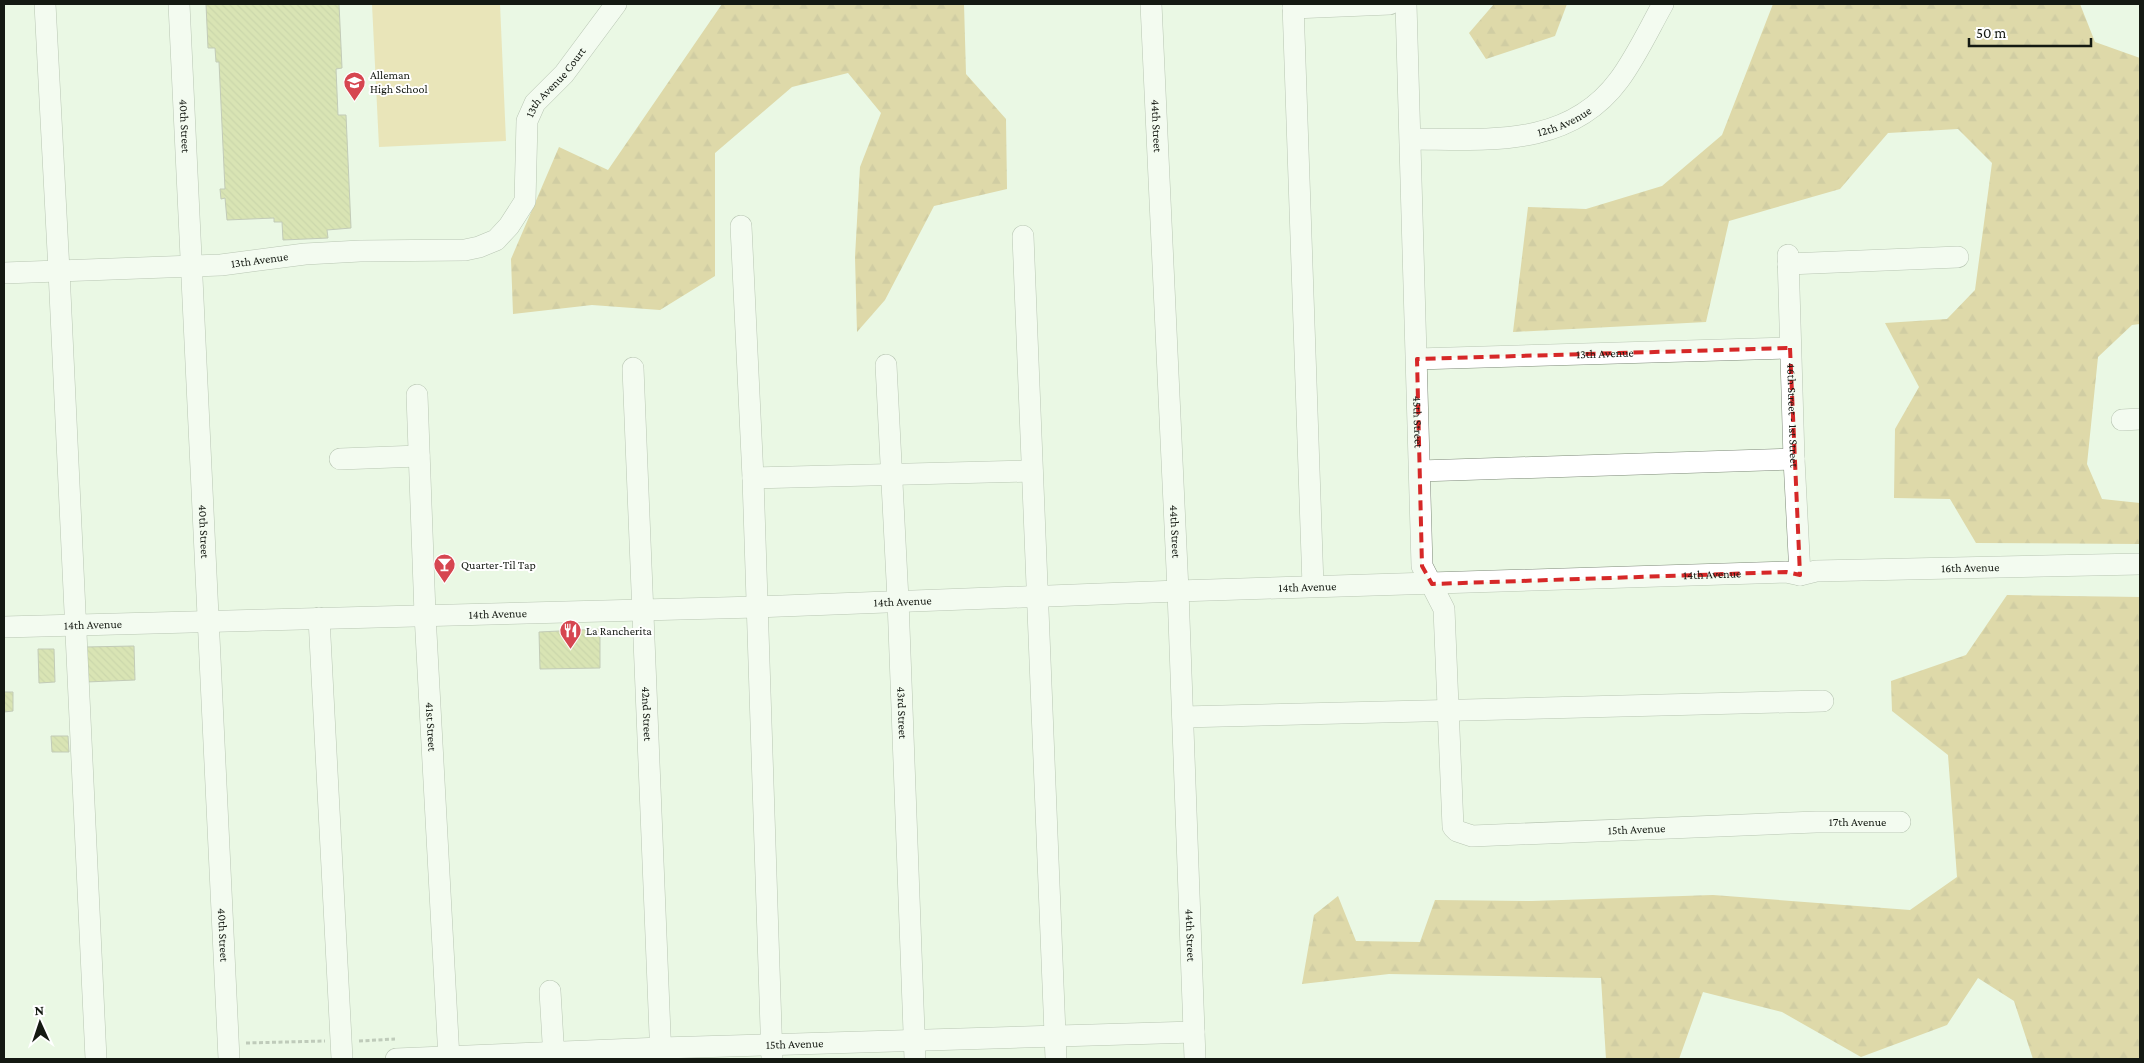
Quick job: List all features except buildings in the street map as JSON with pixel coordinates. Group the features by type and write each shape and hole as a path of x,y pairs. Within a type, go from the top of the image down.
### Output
{"street":[{"path":"45,4 96,1059"},
{"name":"40th Street","path":"179,4 229,1059"},
{"name":"13th Avenue Court","path":"509,226 526,201 528,121 531,110 535,103 564,74 616,4"},
{"name":"44th Street","path":"1151,4 1178,591 1195,1059"},
{"path":"1313,586 1293,6 1390,4"},
{"name":"45th Street","path":"1406,4 1422,566 1444,609 1452,821 1453,827 1457,831"},
{"name":"12th Avenue","path":"1411,139 1512,138 1552,129 1572,120 1591,109 1619,79 1663,4"},
{"name":"13th Avenue","path":"4,273 190,266 305,254 360,251 465,250 496,240 509,226"},
{"path":"741,226 753,478 772,1052"},
{"path":"1023,236 1056,1059"},
{"name":"46th Street - 1st Street","path":"1800,575 1794,459 1788,260 1958,257"},
{"name":"13th Avenue","path":"1417,359 1790,348"},
{"name":"43rd Street","path":"886,365 898,600 914,1050"},
{"name":"42nd Street","path":"634,368 661,1053"},
{"name":"41st Street","path":"417,395 426,614 449,1058"},
{"path":"340,459 419,456"},
{"path":"1420,470 1794,459"},
{"path":"753,478 1032,471"},
{"name":"16th Avenue","path":"1800,575 1816,572 2140,564"},
{"name":"14th Avenue","path":"4,627 426,614 757,607 898,600 1786,572 1800,575"},
{"path":"320,618 342,1059"},
{"path":"1183,717 1823,701"},
{"name":"15th Avenue","path":"1457,831 1472,836 1816,822"},
{"name":"17th Avenue","path":"1816,822 1900,822"},
{"path":"550,991 554,1056"},
{"name":"15th Avenue","path":"396,1059 914,1050 1056,1037 1194,1032"}],"highlighted area":[{"path":"1790,348 1800,575 1786,572 1432,584 1422,566 1417,359"}],"shaded area":[{"path":"372,4 500,4 506,141 379,147"}],"green space":[{"path":"722,4 964,4 966,74 1006,119 1007,189 934,206 885,300 857,332 855,257 860,167 881,113 848,73 792,87 715,153 715,276 660,310 592,305 513,314 511,259 559,147 608,170"},
{"path":"1494,4 1567,4 1555,36 1486,59 1469,33"},
{"path":"1773,4 2080,4 2095,42 2140,58 2140,324 2132,325 2098,357 2087,464 2102,499 2140,503 2140,544 1976,543 1950,499 1894,498 1895,429 1919,387 1885,323 1947,319 1975,290 1992,163 1958,129 1888,133 1840,189 1729,221 1706,322 1513,332 1528,207 1586,209 1662,186 1722,135"},
{"path":"2007,595 2140,597 2140,1059 2033,1059 2014,1001 1978,978 1947,1025 1861,1057 1782,1012 1703,992 1679,1059 1606,1059 1601,978 1389,974 1302,984 1314,915 1338,896 1356,941 1420,942 1435,900 1532,901 1713,895 1910,910 1957,877 1948,755 1892,711 1891,681 1966,655"}],"place":[{"name":"Alleman High School","path":"354,101"},
{"name":"Quarter-Til Tap","path":"445,584"},
{"name":"La Rancherita","path":"570,650"}]}
